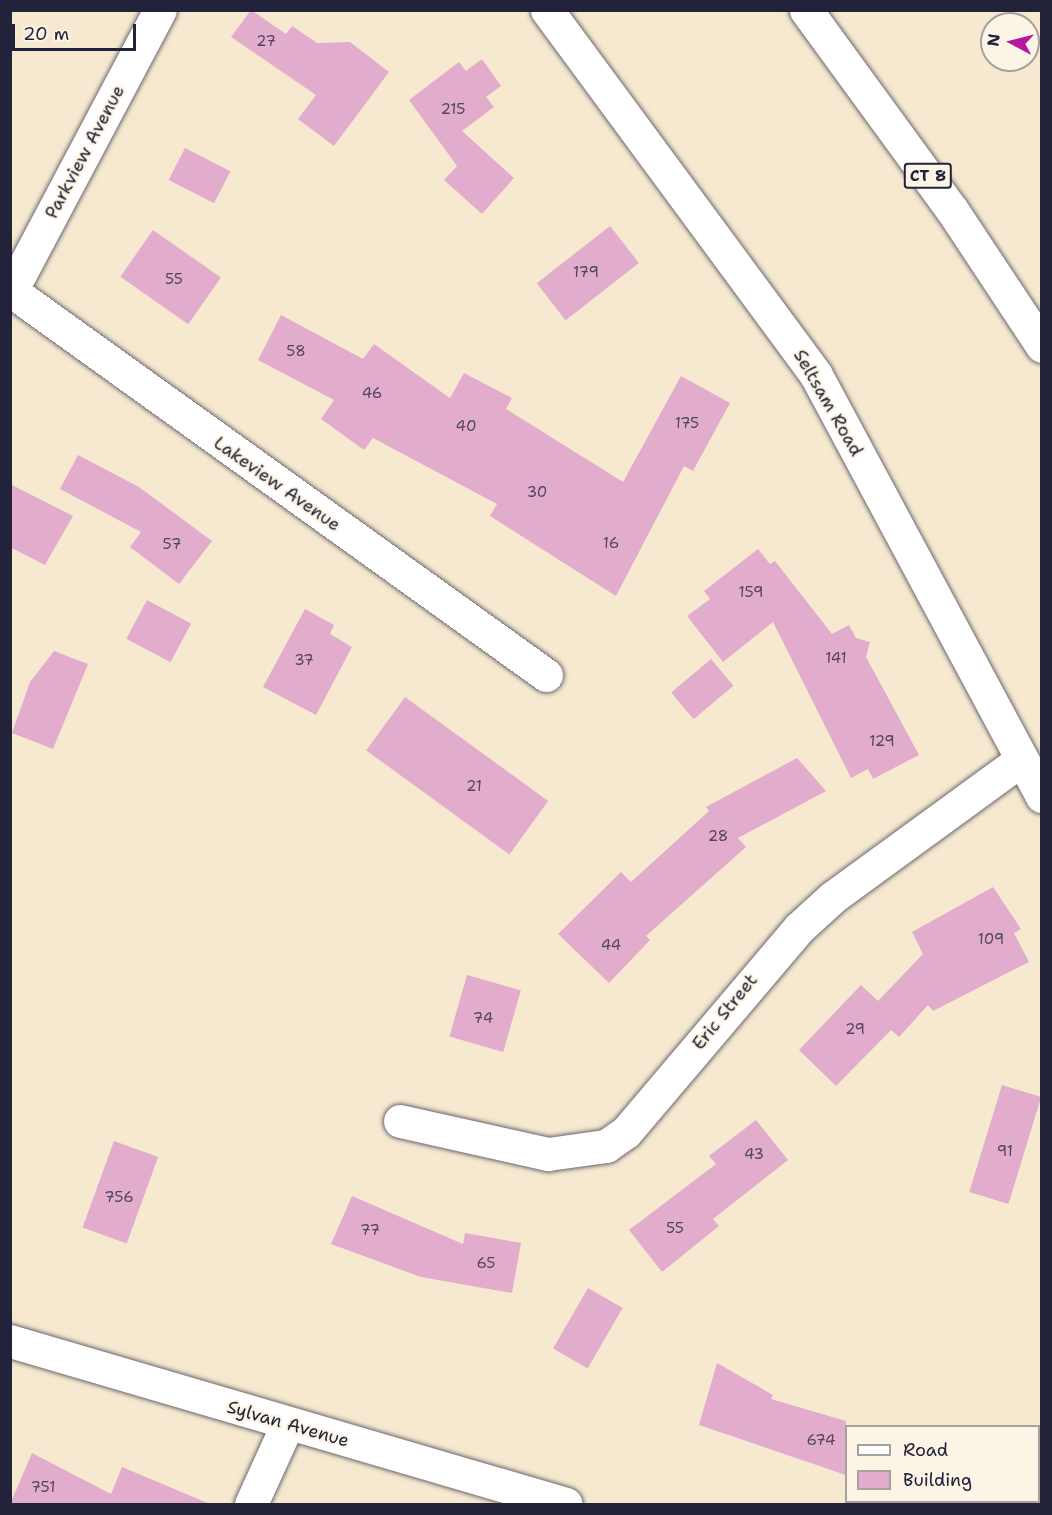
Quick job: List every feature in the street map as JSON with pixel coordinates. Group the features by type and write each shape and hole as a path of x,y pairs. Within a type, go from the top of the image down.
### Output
{"main road":[{"name":"Parkview Avenue","path":"11,291 160,10"},
{"name":"Seltsam Road","path":"547,10 816,375 1041,795"},
{"name":"CT 8","path":"806,10 952,210 1041,346"},
{"name":"Lakeview Avenue","path":"11,291 546,675"},
{"name":"Eric Street","path":"400,1121 548,1154 606,1146 626,1132 799,928 833,897 1021,760"},
{"name":"Sylvan Avenue","path":"10,1341 287,1425 566,1504"},
{"path":"250,1504 287,1425"}],"building":[{"path":"251,10 286,34 292,26 317,43 350,42 389,72 334,146 298,119 316,95 231,37"},
{"path":"482,59 501,86 486,97 494,107 462,131 514,178 482,214 444,180 457,166 409,100 459,62 466,71"},
{"path":"185,148 230,171 214,203 169,180"},
{"path":"610,226 639,263 566,320 537,283"},
{"path":"153,230 221,278 188,324 120,277"},
{"path":"281,315 363,359 374,344 450,398 464,373 512,398 506,409 623,482 681,376 730,403 693,471 684,466 616,596 490,516 497,504 373,438 364,450 321,419 334,400 258,360"},
{"path":"78,455 139,487 212,541 179,584 130,547 141,532 60,489"},
{"path":"10,484 73,516 45,565 10,547"},
{"path":"758,549 770,564 775,561 832,634 849,625 856,638 870,642 866,657 919,755 873,779 868,769 851,778 773,622 723,662 687,616 710,599 704,591"},
{"path":"147,600 191,623 170,662 126,639"},
{"path":"305,609 334,625 330,634 352,647 316,715 263,687"},
{"path":"54,651 88,664 53,749 12,733 30,682"},
{"path":"711,659 733,686 694,719 671,692"},
{"path":"405,697 548,801 509,854 366,750"},
{"path":"797,758 826,791 738,838 746,847 646,936 650,940 609,983 558,934 621,872 631,882 709,811 706,807"},
{"path":"993,887 1021,929 1014,933 1029,962 933,1011 928,1005 899,1037 891,1030 836,1086 799,1050 861,985 878,1001 923,954 912,932"},
{"path":"467,975 521,990 503,1052 449,1037"},
{"path":"1002,1085 1041,1097 1008,1204 969,1192"},
{"path":"756,1120 788,1160 713,1219 719,1226 662,1272 629,1230 716,1164 709,1156"},
{"path":"114,1141 158,1157 127,1244 83,1227"},
{"path":"352,1196 463,1244 465,1233 521,1243 512,1293 421,1277 331,1244"},
{"path":"588,1288 623,1308 588,1369 553,1349"},
{"path":"717,1363 773,1395 771,1399 846,1421 845,1475 699,1425"},
{"path":"32,1453 111,1494 122,1467 210,1504 10,1504"}]}
